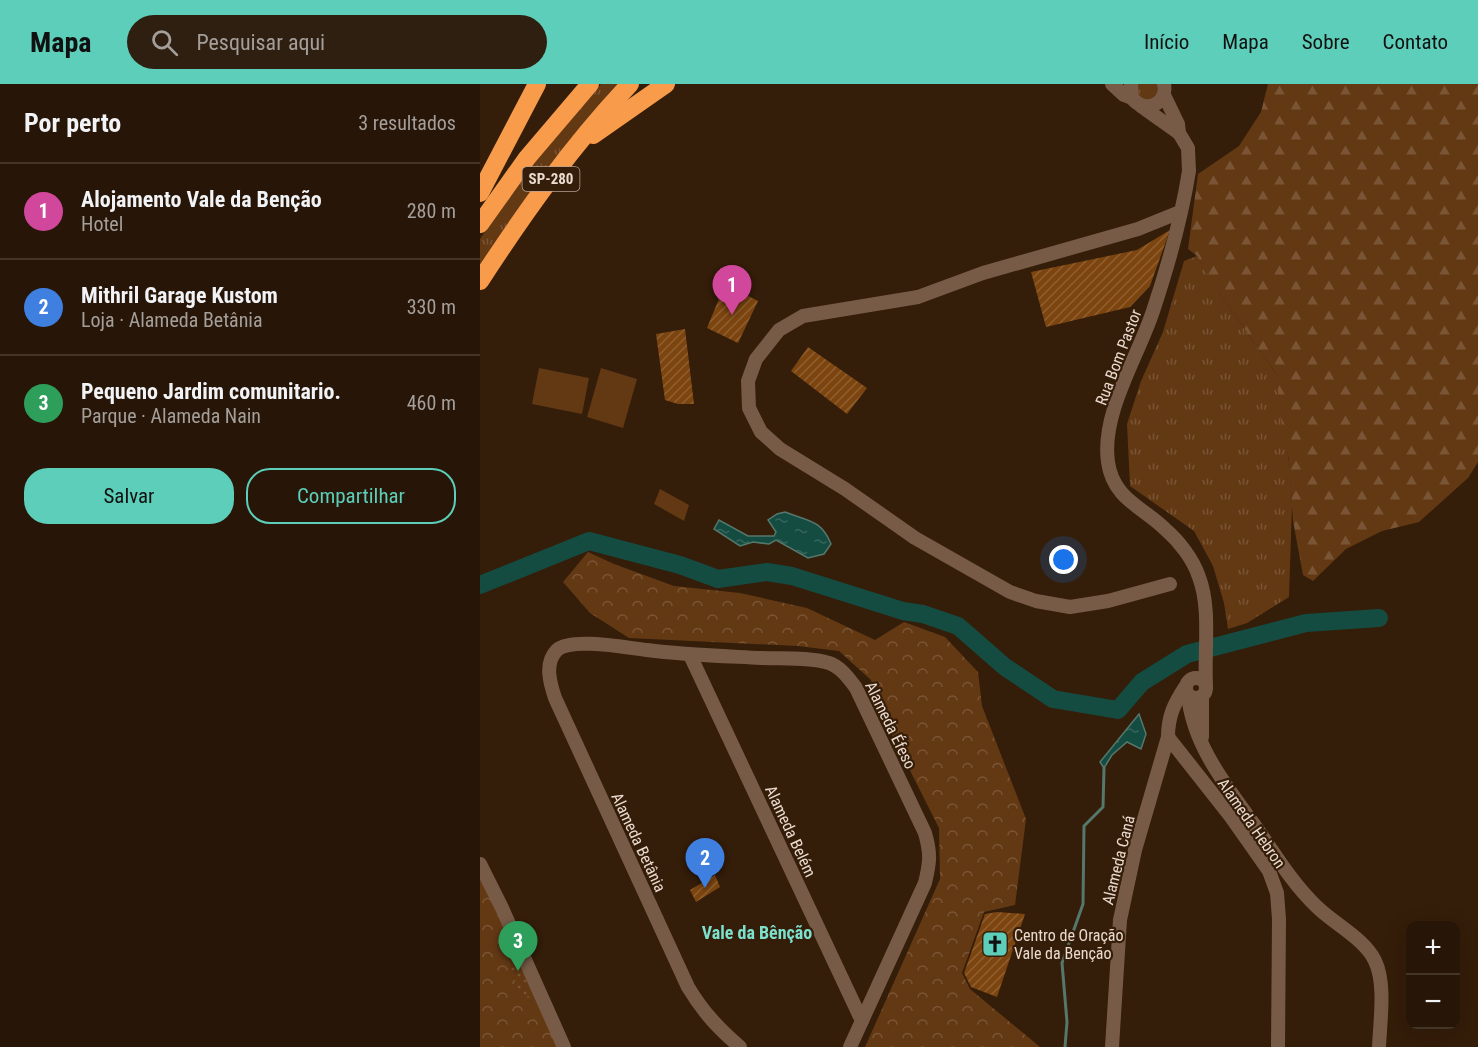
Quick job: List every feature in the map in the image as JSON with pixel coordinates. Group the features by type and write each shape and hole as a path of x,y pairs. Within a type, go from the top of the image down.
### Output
{"highway":[{"path":"480,193 537,84"},
{"name":"SP-280","path":"480,224 527,158 590,84"},
{"name":"SP-280","path":"480,281 510,235 574,148 630,84"},
{"path":"574,148 666,84"}],"street":[{"path":"1112,84 1124,95 1134,96 1155,105 1165,88"},
{"name":"Rua Bom Pastor","path":"1165,88 1179,133 1188,148 1186,186 1152,313 1120,389 1108,432 1108,462 1114,483 1128,501 1164,527 1181,545 1199,576 1206,605 1205,657"},
{"path":"1134,96 1179,133"},
{"path":"1170,584 1070,607 1036,601 1010,592 915,538 845,489 780,449 760,432 749,408 748,381 756,359 779,330 803,316 918,297 983,273 1138,229 1180,212"},
{"name":"Alameda Éfeso","path":"572,644 690,655 812,660 832,664 856,688 925,833 930,851 930,864 925,883 850,1047"},
{"name":"Alameda Betânia","path":"572,644 558,649 551,659 549,678 555,698 688,987 701,1009 740,1047"},
{"name":"Alameda Belém","path":"690,655 862,1021"},
{"path":"1205,657 1187,687 1192,719 1203,745 1214,767 1300,889 1335,924 1367,947 1376,963 1381,986 1380,1047"},
{"path":"1203,745 1205,657"},
{"path":"1196,678 1204,681 1204,690 1195,698 1187,687 1196,678"},
{"name":"Alameda Caná","path":"1112,1047 1120,920 1136,850 1168,737 1168,720 1173,705 1187,687"},
{"name":"Alameda Hebron","path":"1168,737 1231,817 1269,871 1276,892 1279,919 1278,1047"},
{"path":"480,864 564,1047"}],"green space":[{"path":"601,84 621,84 565,148 518,209 480,266 480,239 503,204 529,168"},
{"path":"1137,84 1158,84 1157,96 1150,101 1139,97"},
{"path":"1268,84 1478,84 1478,462 1468,478 1419,522 1382,531 1346,549 1313,581 1303,575 1293,521 1289,460 1279,409 1277,375 1215,287 1197,256 1188,249 1198,174 1239,146 1261,112"},
{"path":"1197,256 1220,294 1277,375 1290,469 1292,505 1289,597 1247,623 1228,629 1224,603 1213,566 1194,531 1130,486 1127,424 1141,381 1163,332 1184,261"},
{"path":"539,368 589,378 582,414 532,404"},
{"path":"601,368 637,379 623,428 587,417"},
{"path":"660,489 689,505 684,521 654,504"},
{"path":"588,552 674,586 740,593 807,608 875,640 904,622 945,637 978,672 982,706 1026,819 1015,905 984,912 962,973 970,989 1040,1047 865,1047 940,879 939,828 877,705 871,680 839,651 798,646 629,638 590,613 563,582"},
{"path":"480,871 558,1047 480,1047"},
{"path":"509,936 535,996 521,996 502,946"}],"water":[{"path":"785,512 812,522 823,530 831,544 824,554 808,558 776,540 769,544 753,542 740,546 714,529 719,520 748,536 774,536 776,532 768,520"},
{"path":"1139,714 1146,734 1141,749 1127,742 1112,755 1104,768 1100,762"}],"building":[{"path":"1170,230 1150,286 1130,307 1046,327 1031,272 1137,250"},
{"path":"725,284 758,301 738,343 707,328"},
{"path":"685,329 694,404 678,404 665,400 656,334"},
{"path":"808,347 867,388 847,414 791,371"},
{"path":"715,875 720,887 696,902 690,890"},
{"name":"Centro de Oração Vale da Benção","path":"997,912 1025,914 997,997 971,987 964,973 985,914"}],"waterway":[{"path":"480,585 589,541 680,565 718,579 767,572 792,576 958,626 1005,667 1053,699 1118,710 1142,682 1187,654 1306,623 1379,618"},
{"path":"1065,1047 1067,1022 1062,963 1083,904 1084,826 1103,807 1104,768"}],"place":[{"name":"Alojamento Vale da Benção","path":"732,315"},
{"name":"Mithril Garage Kustom","path":"705,888"},
{"name":"Centro de Oração Vale da Benção","path":"995,944"},
{"name":"Pequeno Jardim comunitario.","path":"518,971"}],"district":[{"name":"Vale da Bênção","path":"757,933"}]}
